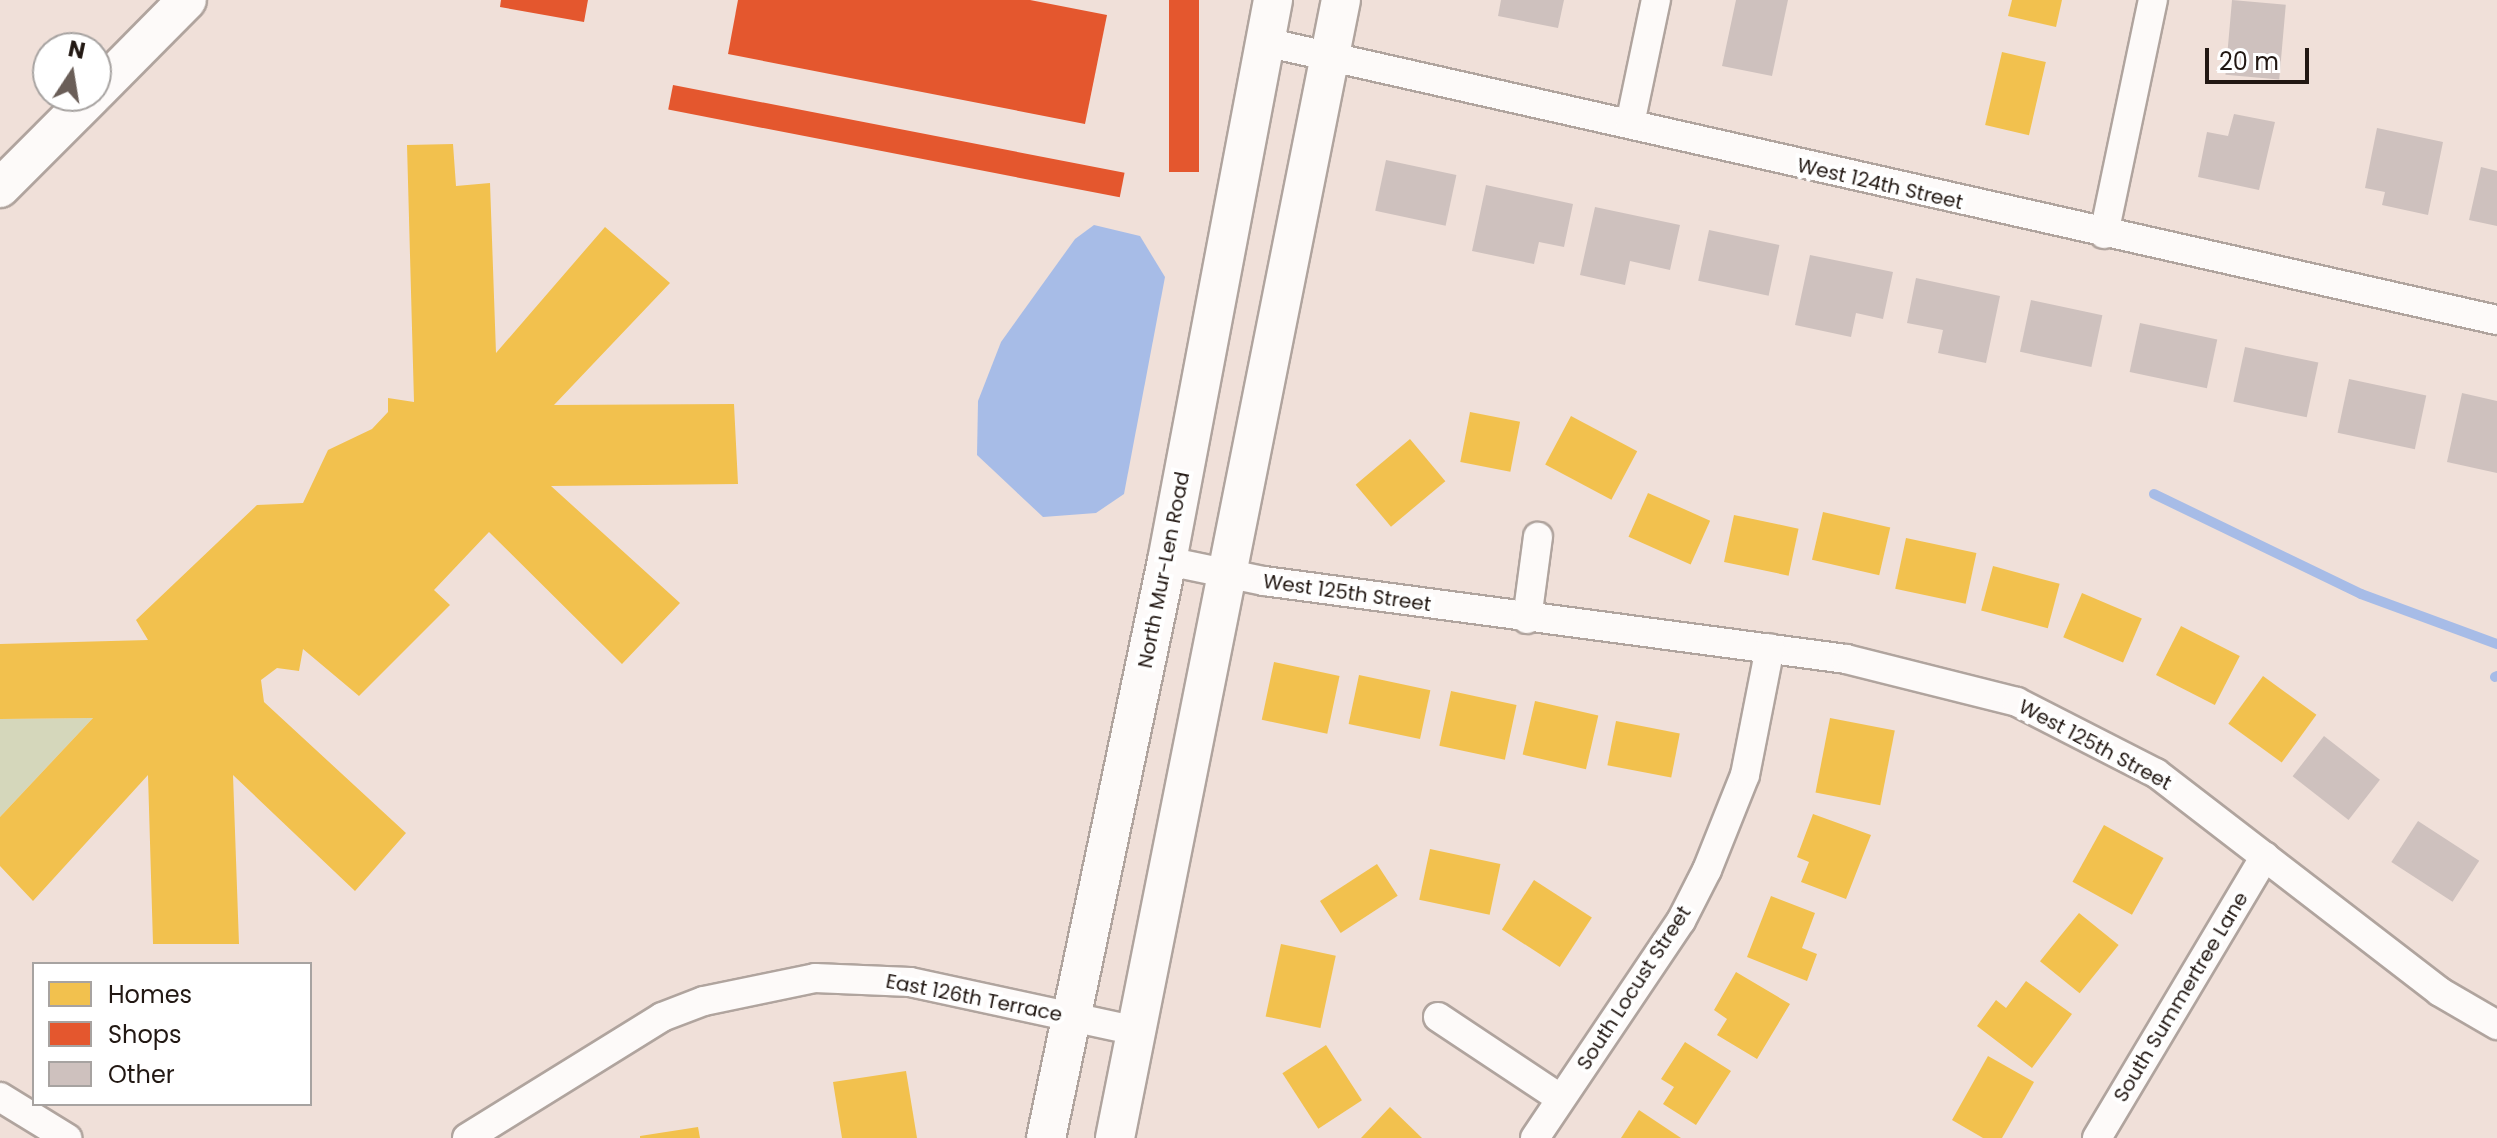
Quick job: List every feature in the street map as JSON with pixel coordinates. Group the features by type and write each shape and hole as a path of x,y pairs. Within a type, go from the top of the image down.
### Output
{"main road":[{"path":"112,76 187,0"},
{"name":"North Mur-Len Road","path":"1046,1138 1167,561 1273,0"},
{"path":"1115,1138 1232,575 1341,0"},
{"path":"0,188 76,112"}],"street":[{"path":"1630,124 1656,0"},
{"path":"2104,234 2153,0"},
{"name":"West 124th Street","path":"1265,42 2104,234 2497,320"},
{"path":"1527,619 1538,537"},
{"name":"West 125th Street","path":"1167,561 1232,575 1527,619 1770,648 1930,675 2039,712 2156,773 2440,992 2497,1025"},
{"name":"South Locust Street","path":"1535,1138 1681,921 1707,870 1745,775 1770,648"},
{"name":"South Summertree Lane","path":"2097,1138 2265,856"},
{"name":"East 126th Terrace","path":"467,1138 621,1038 704,1001 752,988 815,978 910,982 1137,1031"},
{"path":"1438,1017 1560,1098"},
{"path":"0,1097 67,1138"}],"green space":[{"path":"93,718 0,817 0,719"}],"water":[{"path":"1094,225 1140,236 1165,277 1124,494 1096,513 1043,517 977,455 978,401 1001,342 1075,239"}],"building: Homes":[{"path":"2012,0 2062,0 2056,27 2008,16"},
{"path":"2002,52 2046,62 2029,135 1985,125"},
{"path":"453,144 456,186 490,183 496,353 605,227 670,283 554,405 734,404 738,484 551,486 680,603 622,664 489,532 434,590 450,605 359,696 303,649 299,671 277,668 261,680 264,702 406,833 355,891 233,775 239,944 153,944 148,775 33,901 0,866 0,817 93,718 0,719 0,644 148,640 136,620 257,505 303,503 328,450 372,429 388,412 388,398 414,402 407,145"},
{"path":"1470,412 1520,422 1510,472 1460,462"},
{"path":"1571,416 1637,451 1611,500 1545,465"},
{"path":"1410,439 1445,481 1391,527 1356,485"},
{"path":"1648,493 1710,521 1691,565 1628,537"},
{"path":"1823,512 1890,528 1879,575 1812,560"},
{"path":"1734,515 1799,529 1789,576 1724,562"},
{"path":"1906,538 1976,553 1966,604 1895,589"},
{"path":"1993,566 2060,584 2048,628 1981,610"},
{"path":"2082,593 2142,618 2123,663 2063,637"},
{"path":"2181,626 2240,656 2215,705 2156,675"},
{"path":"1274,662 1340,676 1327,734 1262,720"},
{"path":"1359,675 1430,690 1420,739 1349,724"},
{"path":"2263,676 2316,715 2282,763 2228,724"},
{"path":"1451,691 1517,705 1505,760 1439,746"},
{"path":"1535,701 1598,716 1586,769 1523,755"},
{"path":"1830,718 1895,731 1880,805 1815,793"},
{"path":"1616,721 1680,733 1671,778 1607,765"},
{"path":"1813,814 1871,835 1846,899 1801,882 1809,862 1797,857"},
{"path":"2104,825 2163,858 2132,915 2072,882"},
{"path":"1430,849 1500,864 1490,915 1419,900"},
{"path":"1377,864 1398,896 1341,933 1320,901"},
{"path":"1534,880 1592,918 1560,967 1502,929"},
{"path":"1771,896 1815,913 1802,948 1817,954 1807,981 1747,957"},
{"path":"2079,913 2119,945 2080,993 2040,961"},
{"path":"1281,944 1336,956 1320,1028 1266,1016"},
{"path":"1736,972 1790,1004 1757,1059 1717,1035 1727,1019 1714,1010"},
{"path":"2026,981 2072,1014 2032,1068 1977,1026 1996,1000 2006,1008"},
{"path":"1685,1042 1731,1071 1696,1125 1663,1104 1674,1087 1661,1079"},
{"path":"1326,1045 1362,1100 1318,1129 1282,1073"},
{"path":"1988,1056 2034,1082 2002,1138 1983,1138 1952,1120"},
{"path":"906,1071 917,1138 842,1138 833,1082"},
{"path":"1390,1107 1422,1138 1361,1138"},
{"path":"1639,1110 1681,1138 1621,1138"},
{"path":"698,1127 700,1138 640,1138 640,1136"}],"building: Shops":[{"path":"501,0 588,0 584,22 500,7"},
{"path":"738,0 1030,0 1107,15 1085,124 728,54"},
{"path":"1169,0 1199,0 1199,172 1169,172"},
{"path":"673,85 1125,173 1120,197 668,110"}],"building: Other":[{"path":"1501,0 1564,0 1558,28 1498,16"},
{"path":"1736,0 1788,0 1772,76 1722,66"},
{"path":"2232,0 2286,5 2279,79 2225,75"},
{"path":"2234,114 2275,122 2259,190 2198,177 2207,132 2228,136"},
{"path":"2377,128 2443,142 2428,215 2382,205 2385,192 2365,188"},
{"path":"1386,160 1456,175 1446,226 1375,211"},
{"path":"2481,167 2497,171 2497,226 2469,220"},
{"path":"1486,185 1573,204 1564,247 1539,242 1534,264 1472,251"},
{"path":"1595,207 1680,225 1670,270 1630,261 1625,285 1580,275"},
{"path":"1709,230 1779,245 1769,296 1698,281"},
{"path":"1810,255 1893,272 1883,319 1856,313 1851,337 1795,325"},
{"path":"1916,278 2000,296 1986,363 1938,353 1943,330 1907,323"},
{"path":"2031,300 2102,315 2091,367 2020,352"},
{"path":"2140,323 2217,339 2207,388 2130,372"},
{"path":"2245,347 2318,363 2307,417 2233,402"},
{"path":"2349,379 2426,395 2415,449 2338,433"},
{"path":"2462,393 2497,401 2497,473 2447,462"},
{"path":"2324,736 2380,780 2349,820 2293,776"},
{"path":"2418,821 2479,861 2453,902 2391,862"}],"waterway":[{"path":"2154,494 2361,594 2497,644"}]}
